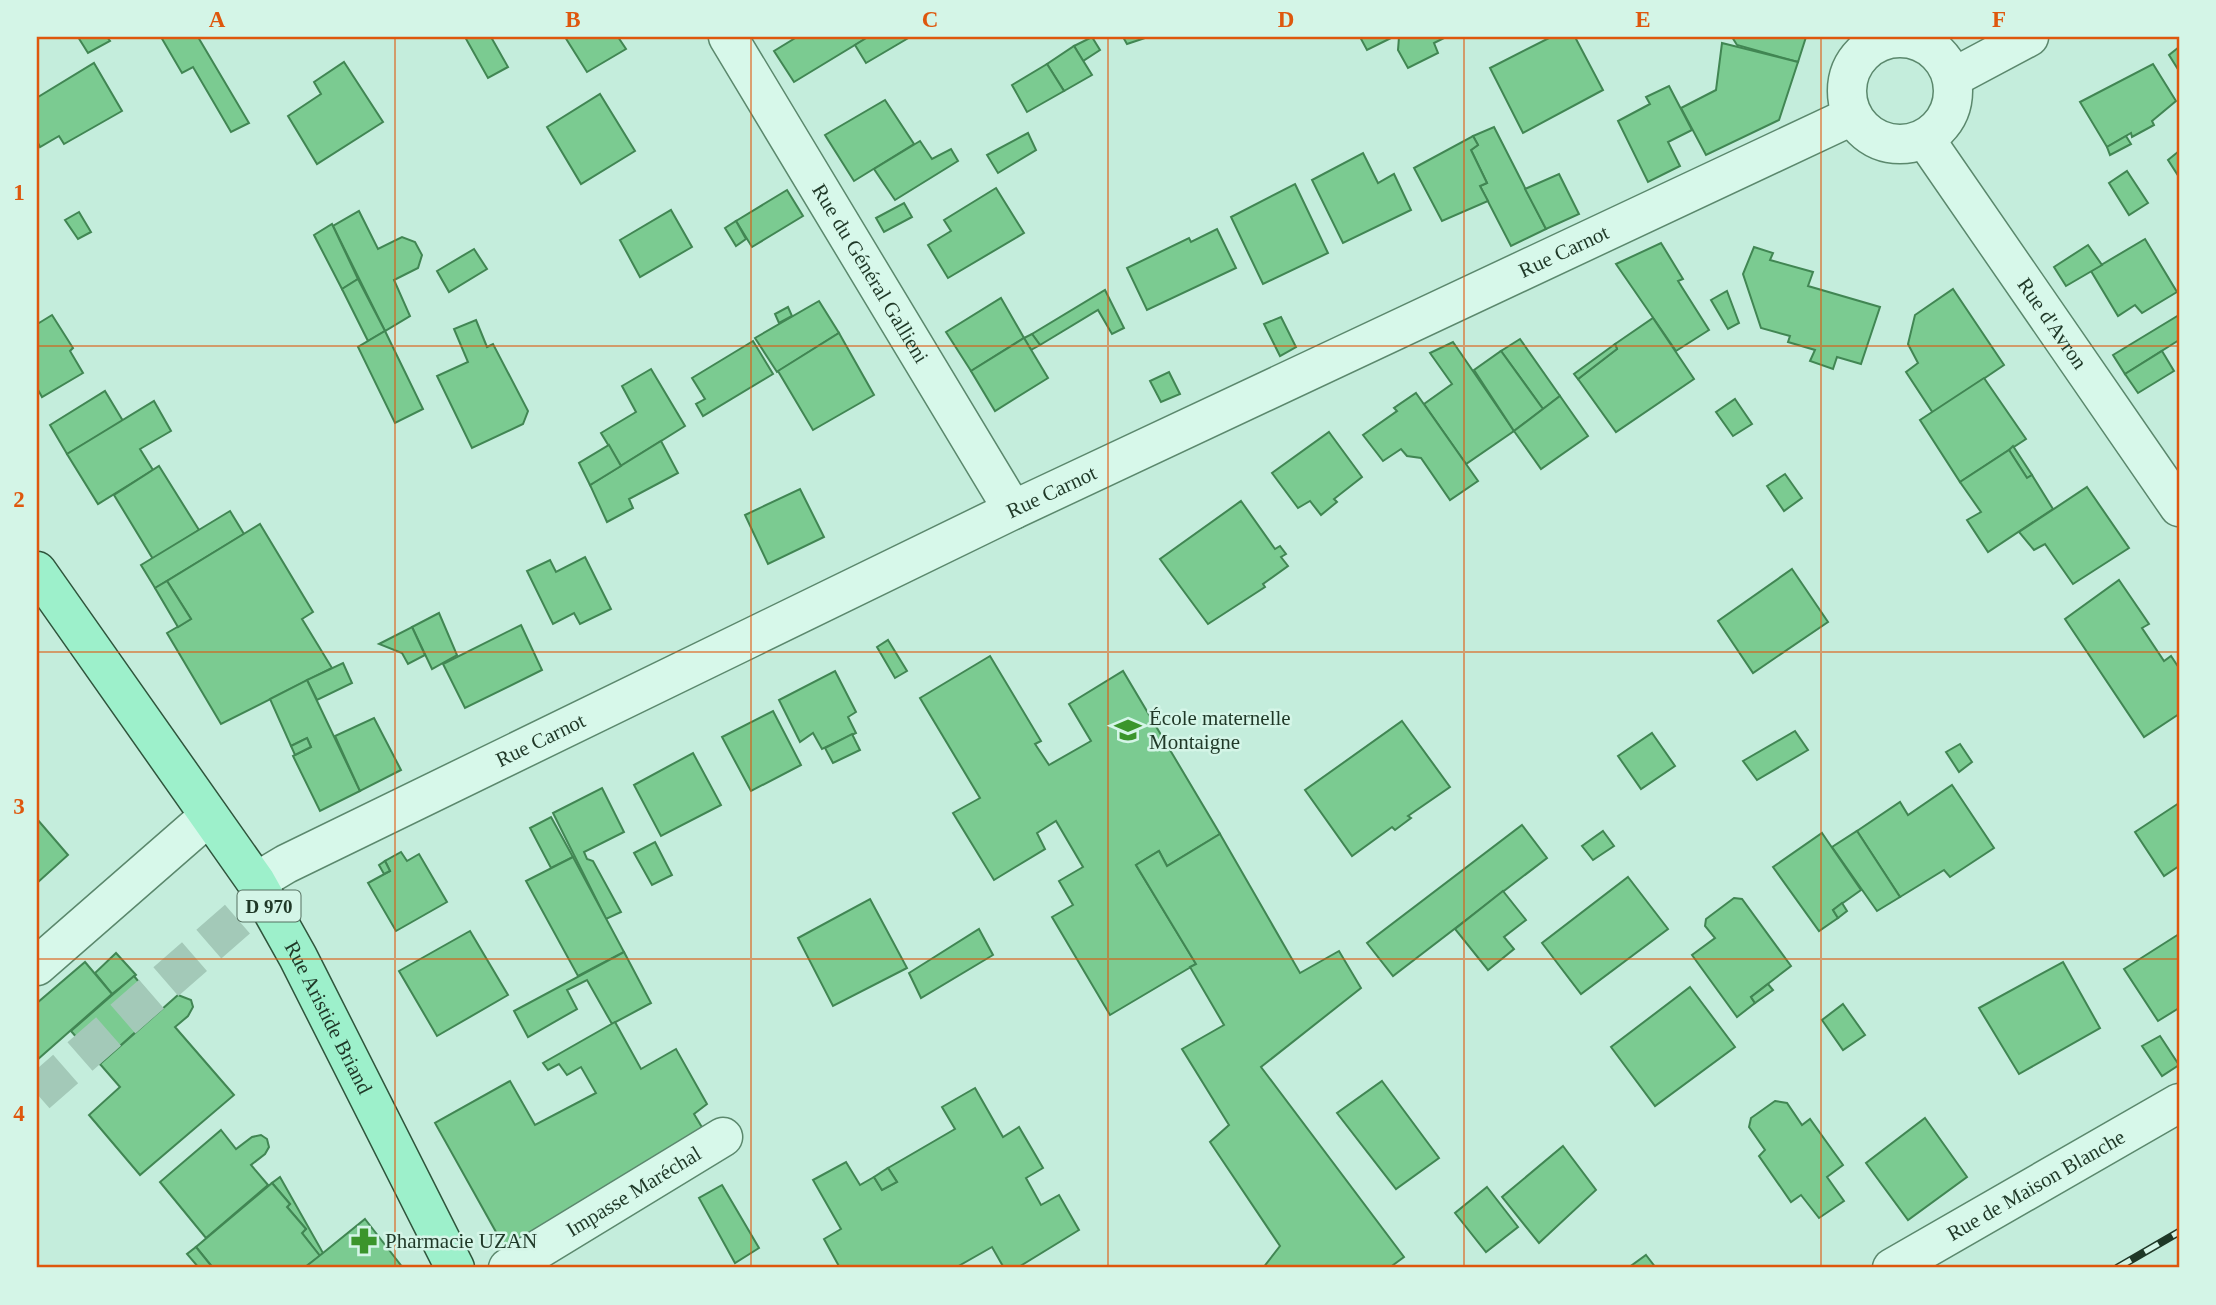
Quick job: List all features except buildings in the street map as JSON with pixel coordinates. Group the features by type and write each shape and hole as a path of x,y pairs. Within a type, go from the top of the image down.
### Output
{"main road":[{"name":"Rue Aristide Briand","path":"37,572 256,882 298,957 455,1268"}],"street":[{"name":"Rue du Général Gallieni","path":"728,37 1013,510"},
{"path":"1902,37 1919,41 1934,50 1945,62 1952,78 1953,95 1949,113 1939,128 1925,139 1892,144 1876,139 1863,130 1852,116 1847,101 1850,71 1866,42 1902,37"},
{"path":"1952,78 2029,37"},
{"name":"Rue Carnot","path":"256,882 286,864 1013,510 1852,116"},
{"name":"Rue d'Avron","path":"1925,139 2179,507"},
{"path":"37,966 209,816"},
{"name":"Rue de Maison Blanche","path":"1892,1268 2179,1102"},
{"name":"Impasse Maréchal","path":"508,1268 723,1137"}],"tunnel":[{"path":"37,1094 264,896"}],"railway":[{"path":"2117,1268 2179,1232"}],"place":[{"name":"École maternelle Montaigne","path":"1128,730"},
{"name":"Pharmacie UZAN","path":"364,1241"}]}
